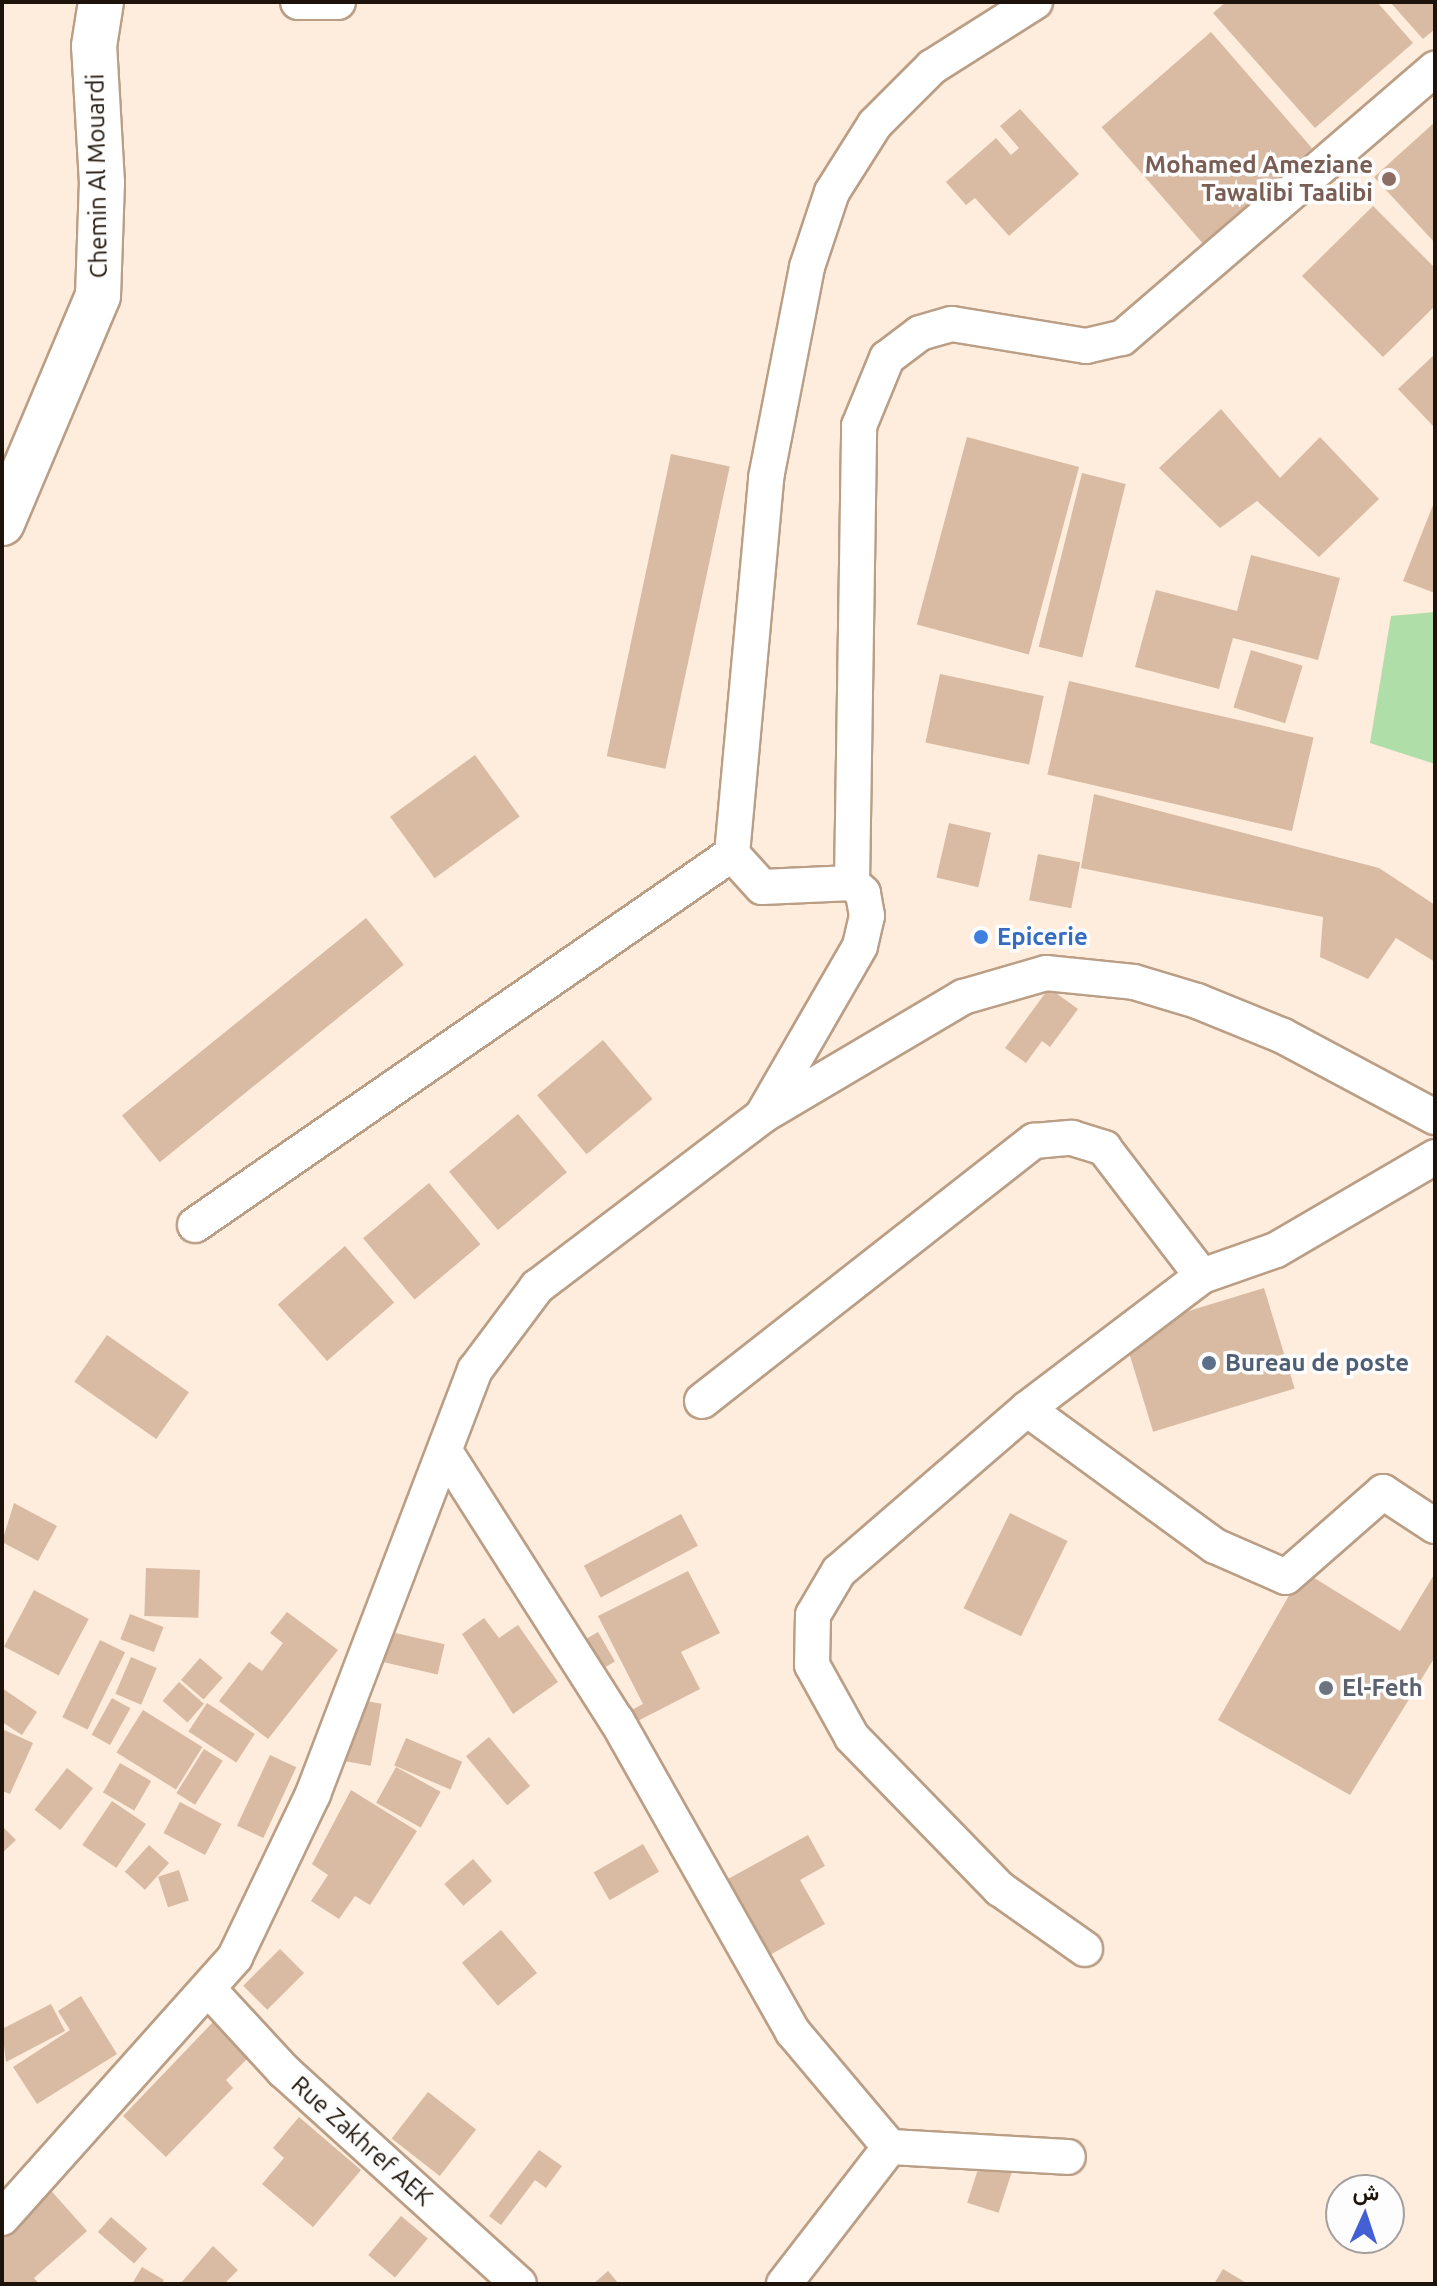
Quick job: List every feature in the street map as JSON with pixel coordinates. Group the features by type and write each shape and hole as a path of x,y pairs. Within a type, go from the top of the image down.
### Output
{"street":[{"name":"Chemin Al Mouardi","path":"2,523 98,296 102,183 94,46 101,2"},
{"path":"298,2 338,2"},
{"path":"762,1116 860,946 867,916 863,893 852,883 762,887 732,854 766,478 807,267 832,192 875,124 932,67 1035,2"},
{"path":"852,883 859,426 887,358 920,333 952,324 1086,346 1122,338 1435,69"},
{"path":"195,1225 732,854"},
{"path":"2,2218 211,1992 313,1794 446,1453 475,1370 537,1287 762,1116 963,997 1046,973 1134,982 1197,1001 1283,1036 1435,1117"},
{"path":"702,1401 1034,1141 1072,1138 1104,1148 1202,1276"},
{"path":"1085,1949 1000,1889 852,1737 812,1665 813,1615 839,1571 1027,1409 1202,1276 1276,1250 1435,1157"},
{"path":"1027,1409 1215,1546 1286,1577 1383,1492 1435,1526"},
{"path":"446,1453 617,1721 793,2032 890,2147 1068,2157"},
{"name":"Rue Zakhref AEK","path":"211,1992 284,2071 519,2284"},
{"path":"784,2284 890,2147"}],"green space":[{"path":"1435,612 1435,764 1370,743 1391,616"}],"building":[{"path":"1226,2 1377,2 1413,43 1315,128 1213,13"},
{"path":"1390,2 1435,2 1435,29 1423,39"},
{"path":"1211,32 1312,148 1203,243 1102,127"},
{"path":"1020,109 1079,174 1009,236 975,198 966,205 946,182 996,138 1011,155 1019,148 1000,126"},
{"path":"1435,122 1435,243 1374,177"},
{"path":"1373,206 1435,268 1435,306 1383,357 1302,276"},
{"path":"1435,354 1435,428 1398,389"},
{"path":"1221,409 1280,478 1320,437 1379,499 1319,557 1257,501 1220,528 1159,468"},
{"path":"967,437 1079,467 1029,654 917,624"},
{"path":"671,454 730,466 665,769 607,756"},
{"path":"1082,473 1126,484 1082,658 1039,647"},
{"path":"1435,500 1435,593 1403,581"},
{"path":"1251,555 1340,578 1318,660 1233,638 1219,689 1135,667 1156,590 1237,611"},
{"path":"1251,650 1303,666 1285,723 1233,707"},
{"path":"940,674 1044,696 1029,765 925,742"},
{"path":"1069,681 1314,737 1292,831 1047,775"},
{"path":"475,755 520,816 435,878 390,817"},
{"path":"1094,794 1379,868 1435,905 1435,962 1396,938 1368,979 1320,957 1323,917 1081,868"},
{"path":"949,823 991,833 978,887 936,878"},
{"path":"1038,854 1080,862 1071,908 1029,900"},
{"path":"366,918 404,965 160,1162 122,1116"},
{"path":"1049,988 1078,1009 1050,1047 1042,1041 1026,1063 1005,1048"},
{"path":"603,1040 652,1099 587,1154 537,1095"},
{"path":"518,1114 567,1172 498,1230 449,1172"},
{"path":"429,1183 480,1244 415,1300 363,1238"},
{"path":"345,1246 394,1303 327,1361 278,1304"},
{"name":"Bureau de poste","path":"1264,1288 1295,1388 1153,1432 1122,1331"},
{"path":"107,1335 189,1392 156,1439 74,1382"},
{"path":"14,1503 57,1526 38,1561 2,1542"},
{"path":"1010,1513 1068,1541 1021,1636 964,1608"},
{"path":"681,1514 698,1546 601,1597 584,1566"},
{"path":"146,1568 200,1570 198,1618 144,1616"},
{"path":"688,1571 720,1633 681,1652 700,1689 626,1727 620,1716 643,1704 598,1616"},
{"name":"El-Feth","path":"1303,1571 1400,1631 1435,1573 1435,1657 1350,1795 1218,1720"},
{"path":"34,1590 89,1619 59,1676 4,1647"},
{"path":"287,1612 338,1650 268,1739 219,1701 249,1662 262,1671 283,1643 270,1633"},
{"path":"130,1614 164,1627 154,1652 120,1639"},
{"path":"484,1618 499,1638 518,1625 558,1682 513,1714 462,1634"},
{"path":"391,1632 445,1644 438,1675 384,1662"},
{"path":"598,1632 615,1661 591,1675 574,1646"},
{"path":"100,1640 125,1652 87,1730 62,1717"},
{"path":"131,1657 157,1668 141,1705 115,1694"},
{"path":"200,1658 223,1678 204,1700 181,1680"},
{"path":"179,1682 204,1704 188,1723 163,1701"},
{"path":"2,1688 37,1712 22,1735 2,1722"},
{"path":"112,1698 130,1708 110,1745 92,1735"},
{"path":"355,1699 382,1704 371,1766 344,1761"},
{"path":"207,1703 255,1734 236,1763 188,1732"},
{"path":"143,1710 202,1747 176,1789 117,1752"},
{"path":"2,1729 33,1743 10,1794 2,1791"},
{"path":"489,1737 530,1786 507,1805 466,1756"},
{"path":"406,1738 462,1762 450,1789 394,1766"},
{"path":"204,1749 223,1761 195,1805 176,1793"},
{"path":"270,1755 296,1767 263,1838 237,1826"},
{"path":"120,1763 151,1781 134,1810 103,1792"},
{"path":"396,1767 441,1792 421,1828 376,1803"},
{"path":"67,1768 93,1788 60,1830 34,1810"},
{"path":"351,1790 417,1831 370,1905 355,1896 339,1919 311,1901 328,1875 312,1864"},
{"path":"112,1801 146,1824 116,1868 82,1845"},
{"path":"180,1802 221,1824 205,1855 164,1833"},
{"path":"2,1826 16,1840 2,1853"},
{"path":"808,1835 825,1866 800,1880 825,1924 768,1956 726,1880"},
{"path":"643,1844 659,1872 610,1900 594,1872"},
{"path":"149,1845 169,1863 145,1890 125,1872"},
{"path":"473,1859 492,1881 463,1906 444,1884"},
{"path":"179,1870 189,1900 168,1907 158,1877"},
{"path":"501,1930 537,1973 498,2006 462,1963"},
{"path":"280,1949 304,1973 267,2010 243,1986"},
{"path":"81,1996 117,2054 37,2104 13,2067 70,2030 58,2011"},
{"path":"51,2004 65,2031 6,2062 2,2029"},
{"path":"215,2020 251,2055 226,2080 233,2088 166,2157 123,2116"},
{"path":"428,2092 476,2130 440,2176 392,2138"},
{"path":"299,2117 361,2170 313,2227 262,2184 284,2158 273,2148"},
{"path":"539,2150 562,2166 546,2188 535,2180 501,2225 489,2216"},
{"path":"982,2157 1013,2167 999,2213 967,2203"},
{"path":"46,2185 87,2231 34,2278 39,2284 2,2284 2,2226"},
{"path":"401,2216 428,2238 395,2278 368,2255"},
{"path":"111,2217 147,2248 134,2264 98,2232"},
{"path":"213,2246 238,2270 224,2284 180,2284"},
{"path":"142,2267 164,2280 162,2284 132,2284"},
{"path":"1223,2269 1248,2284 1214,2284"},
{"path":"608,2271 619,2284 593,2284"}],"place":[{"name":"Mohamed Ameziane Tawalibi Taalibi","path":"1389,179"},
{"name":"Epicerie","path":"981,937"},
{"name":"Bureau de poste","path":"1209,1363"},
{"name":"El-Feth","path":"1326,1688"}]}
